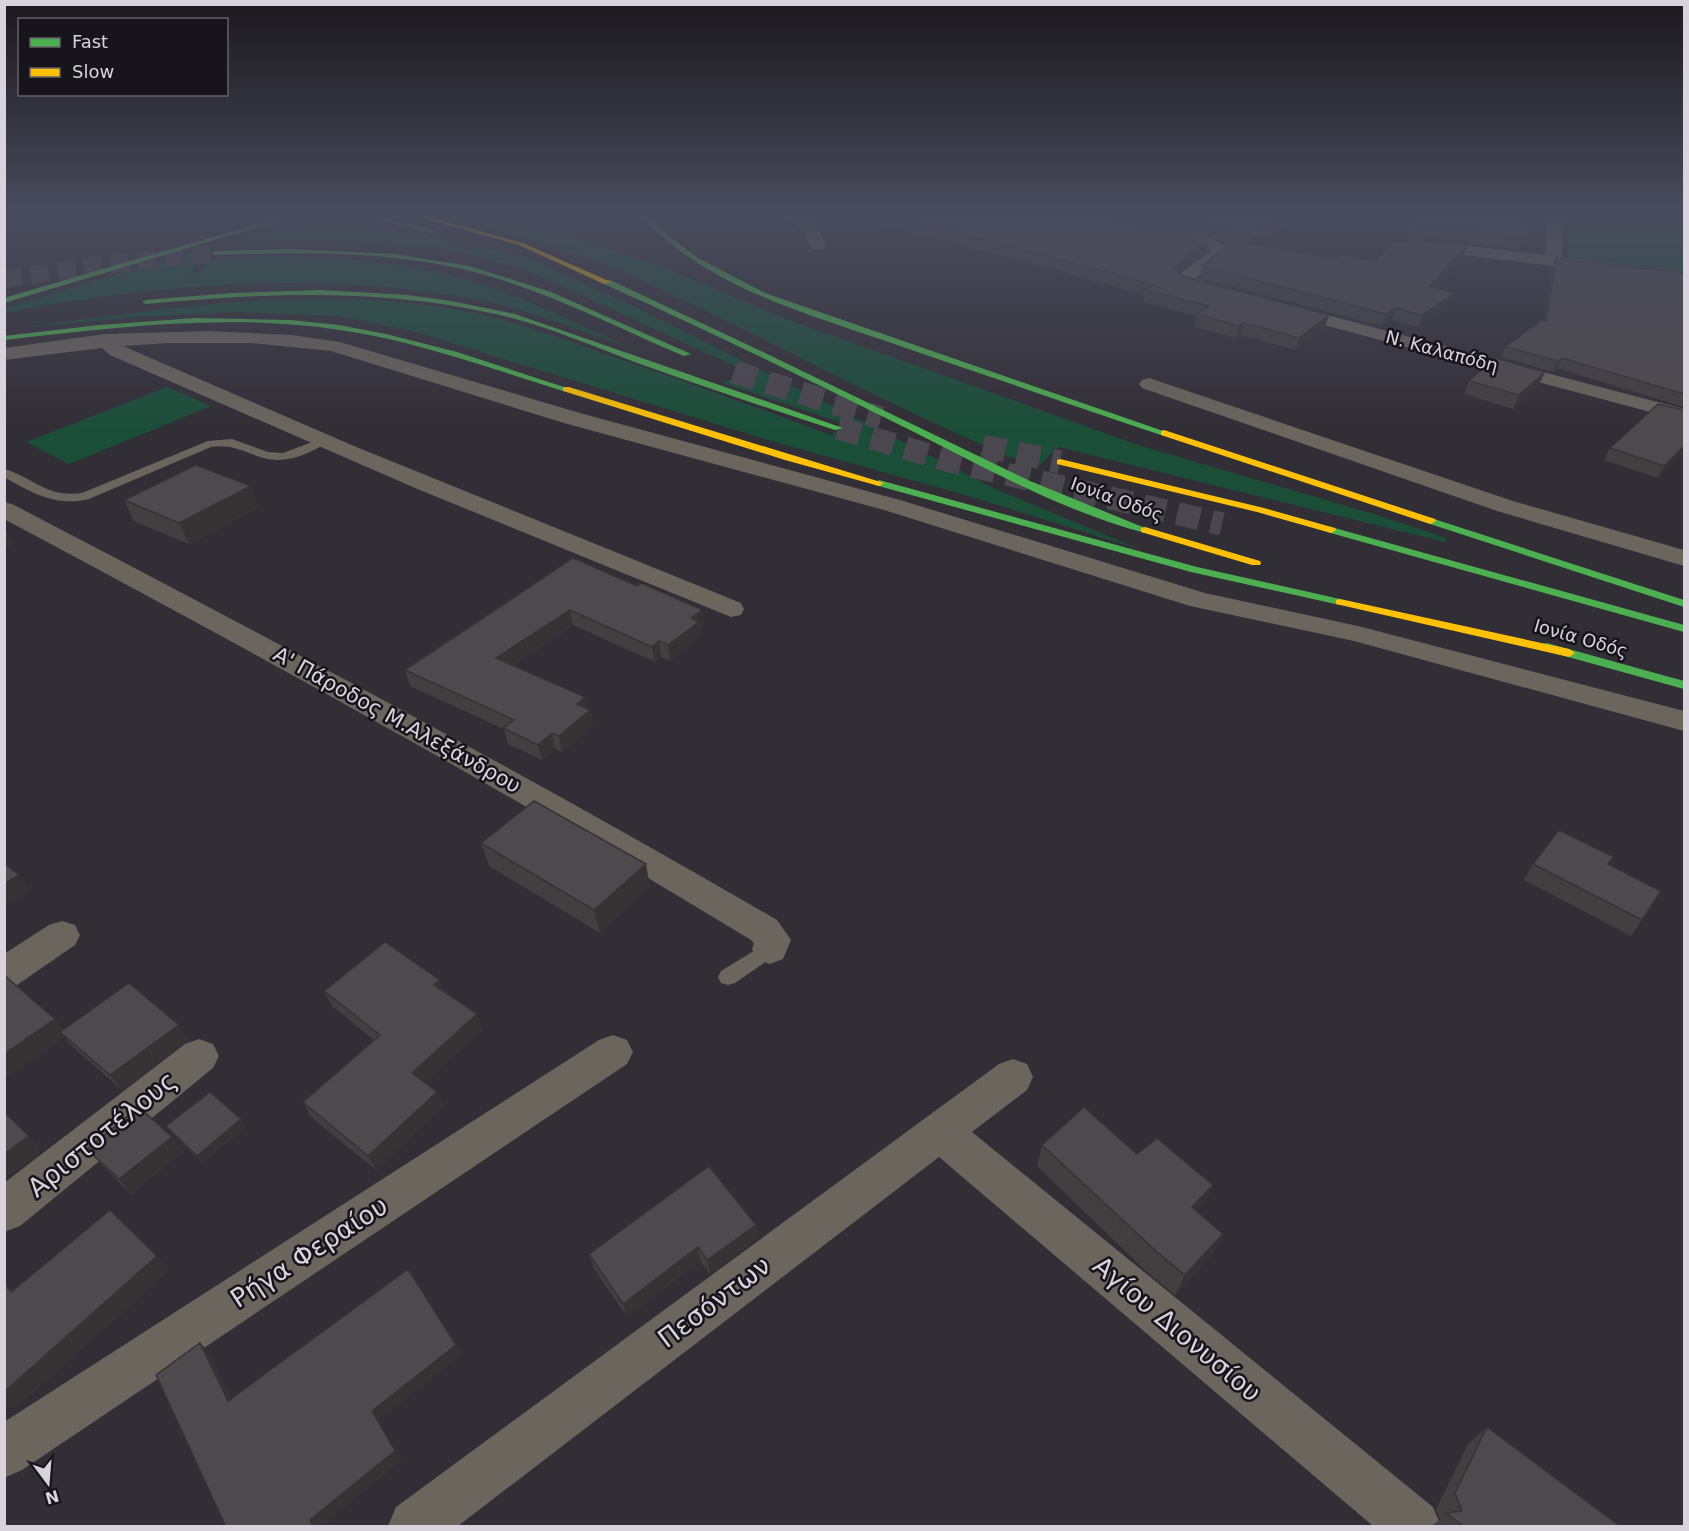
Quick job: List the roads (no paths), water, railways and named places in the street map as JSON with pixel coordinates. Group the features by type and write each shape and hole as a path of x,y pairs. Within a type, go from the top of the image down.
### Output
{"highway":[{"path":"4,301 57,285"},
{"path":"521,285 569,303 704,361"},
{"name":"Ιονία Οδός","path":"616,285 704,325 1006,474 1119,522 1269,567"},
{"path":"743,285 763,295 1019,386 1684,604"},
{"path":"131,304 239,294 303,292 381,296 462,305 539,324 728,392 838,428"},
{"path":"4,338 118,324 219,320 324,326 386,336 449,353 788,458 1195,570 1569,653"},
{"path":"1060,462 1272,513 1684,629"},
{"name":"Ιονία Οδός","path":"1350,590 1684,685"}],"street":[{"path":"1201,285 1232,295"},
{"name":"Ν. Καλαπόδη","path":"1266,304 1684,415"},
{"path":"4,354 153,336 294,339 333,346 572,418 892,505 1199,600 1369,637 1684,721"},
{"path":"105,340 117,351 323,441 731,609"},
{"path":"1149,384 1505,506 1684,558"},
{"name":"Α' Πάροδος Μ.Αλεξάνδρου","path":"4,508 283,657 652,862 764,930 773,940 770,949"},
{"path":"4,974 62,935"},
{"name":"Ρήγα Φεραίου","path":"4,1452 613,1052"},
{"name":"Αριστοτέλους","path":"4,1211 199,1056"},
{"name":"Πεσόντων","path":"416,1527 1013,1077"},
{"name":"Αγίου Διονυσίου","path":"940,1132 1414,1527"}],"lane":[{"path":"4,472 54,498 68,500 85,496 208,444 224,440 237,442 269,456 282,458 305,451 323,441"},
{"path":"728,977 770,949"}],"tunnel":[{"path":"734,372 881,418"},
{"path":"838,428 946,460 1222,524"},
{"path":"983,446 1060,462"}]}
